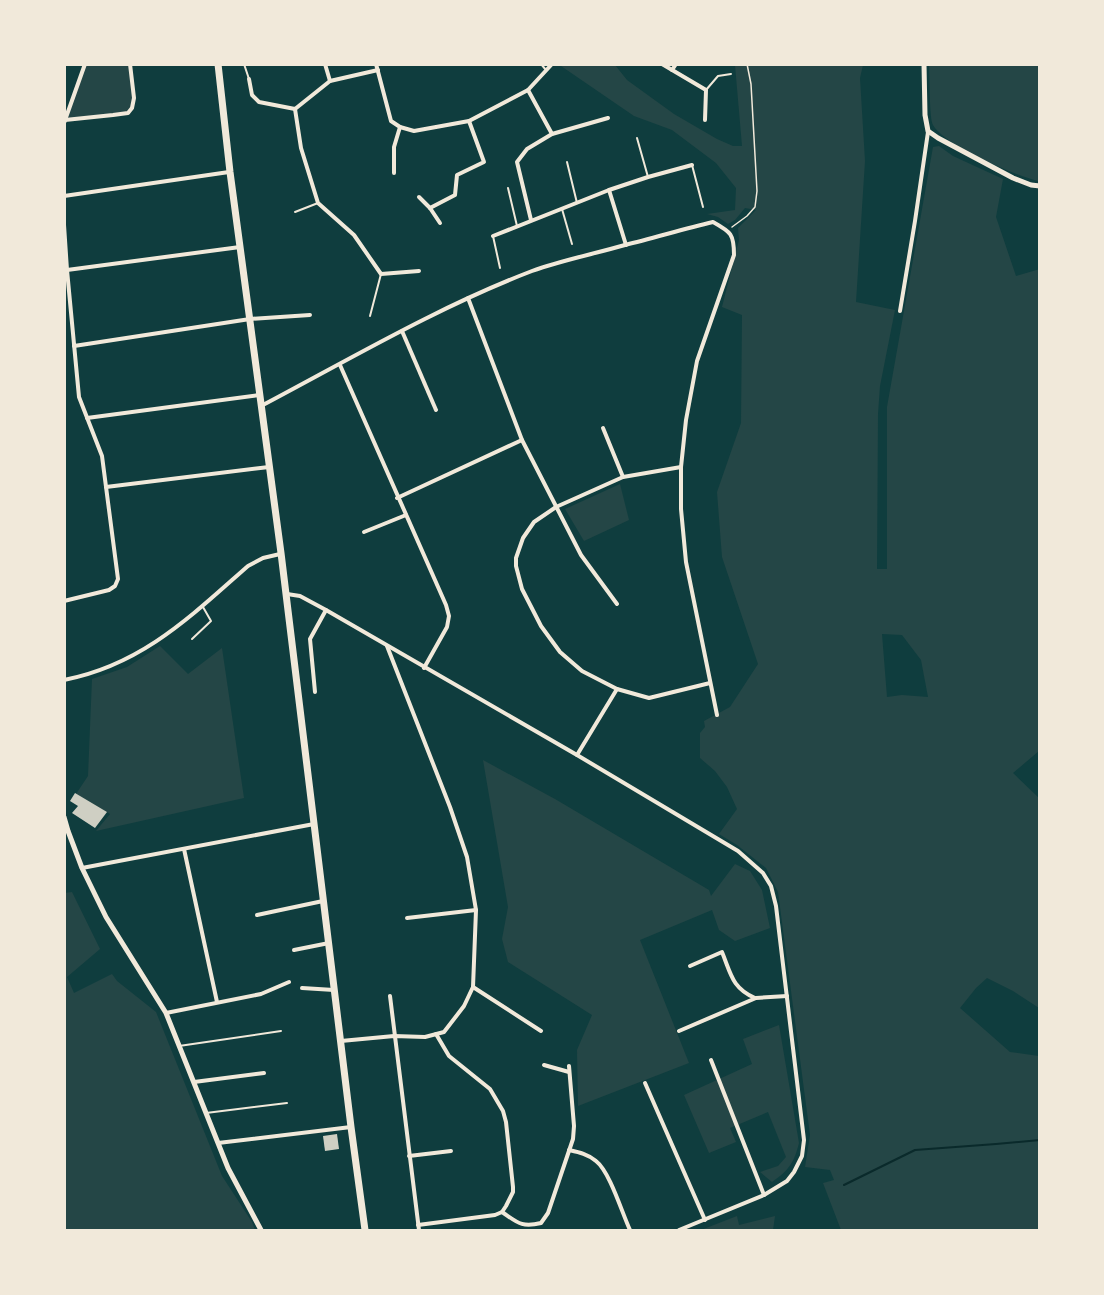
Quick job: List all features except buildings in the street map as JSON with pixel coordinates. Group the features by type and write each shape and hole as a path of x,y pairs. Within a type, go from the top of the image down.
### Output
{"main road":[{"path":"218,64 365,1230"}],"street":[{"path":"86,64 65,122 128,113 132,108 134,98 130,64"},
{"path":"325,64 330,81"},
{"path":"376,64 391,121 400,127 414,131 469,121 528,90 552,64"},
{"path":"662,64 706,90 705,120"},
{"path":"672,70 676,64"},
{"path":"900,311 928,131 925,115 924,64"},
{"path":"249,79 252,95 259,102 295,109 330,81 378,70"},
{"path":"528,90 552,134"},
{"path":"295,109 302,148 318,204 354,235 381,274 419,271"},
{"path":"531,220 517,162 527,149 552,134 608,118"},
{"path":"430,208 455,195 457,175 484,162 469,121"},
{"path":"394,173 394,147 400,127"},
{"path":"928,131 1013,178 1040,186"},
{"path":"493,236 609,190 693,165"},
{"path":"64,196 230,172"},
{"path":"609,190 626,245"},
{"path":"419,197 430,208 440,224"},
{"path":"260,406 468,298 533,271 713,222 728,230 734,242 734,255 697,361 686,420 681,467 681,509 686,562 717,715"},
{"path":"64,225 79,397 102,456 118,579 115,586 109,590 64,601"},
{"path":"67,270 240,247"},
{"path":"468,298 522,440 581,555 617,604"},
{"path":"74,346 250,319 310,315"},
{"path":"402,331 436,410"},
{"path":"340,365 397,498 446,604 449,616 447,627 424,668"},
{"path":"87,417 259,395"},
{"path":"603,428 623,477"},
{"path":"397,498 522,440"},
{"path":"106,487 269,467"},
{"path":"681,467 623,477 556,507 534,522 523,537 516,558 516,566 522,589 541,626 560,652 582,671 617,689 649,698 710,683"},
{"path":"364,532 406,515"},
{"path":"64,681 84,677 134,656 163,638 248,566 263,558 281,553"},
{"path":"286,594 300,596 326,610 577,756 738,851 763,873 771,886 776,906 804,1140 802,1156 788,1181 764,1195 679,1230"},
{"path":"315,692 310,639 326,610"},
{"path":"341,1041 394,1036 425,1037 444,1032 464,1006 473,987 476,910 467,857 450,807 387,646"},
{"path":"577,756 617,689"},
{"path":"64,817 82,868 106,917 166,1012 228,1168 261,1230"},
{"path":"82,868 314,824"},
{"path":"184,849 217,1002"},
{"path":"257,915 324,900"},
{"path":"407,918 476,910"},
{"path":"294,950 329,942"},
{"path":"690,966 722,952 736,985 744,993 756,998"},
{"path":"166,1012 261,994 289,982"},
{"path":"473,987 541,1031"},
{"path":"302,988 335,990"},
{"path":"390,996 418,1228 495,1215 502,1212 513,1192 503,1111 490,1089 449,1056 436,1034"},
{"path":"679,1031 756,998 787,996"},
{"path":"711,1060 764,1195"},
{"path":"502,1212 519,1223 529,1226 541,1223 548,1213 573,1139 569,1069 544,1065"},
{"path":"194,1082 264,1072"},
{"path":"645,1083 705,1220"},
{"path":"218,1143 351,1127"},
{"path":"569,1150 581,1152 603,1168 630,1230"},
{"path":"409,1156 452,1151"}],"lane":[{"path":"244,64 249,79"},
{"path":"541,64 546,70"},
{"path":"706,90 718,76 731,74"},
{"path":"637,138 648,177"},
{"path":"567,162 577,203"},
{"path":"693,165 703,207"},
{"path":"508,188 517,226"},
{"path":"295,212 318,204"},
{"path":"562,209 573,244"},
{"path":"493,236 500,268"},
{"path":"370,316 381,274"},
{"path":"192,639 211,621 202,606"},
{"path":"180,1046 281,1031"},
{"path":"206,1113 287,1103"}],"path":[{"path":"728,230 755,207 757,191 751,84 747,64"}],"shaded area":[{"path":"562,64 615,65 627,80 674,114 717,139 733,146 742,146 735,65 863,65 860,78 865,161 856,302 895,310 880,386 878,414 877,569 887,569 887,407 933,147 939,146 953,156 1003,179 996,217 1016,276 1040,269 1039,751 1013,773 1039,798 1039,1008 987,978 960,1008 1010,1052 1039,1056 1039,1230 841,1230 823,1183 834,1180 830,1170 805,1167 810,1135 778,892 766,868 719,834 737,809 727,787 715,771 700,758 700,733 705,727 704,721 730,707 758,664 722,557 717,492 741,423 742,315 722,307 739,240 738,228 756,210 745,208 735,220 728,224 718,217 707,214 735,210 736,188 716,163 672,130 634,116 561,66","holes":["882,634 902,635 921,660 928,697 902,695 887,697"]},
{"path":"85,65 130,65 134,96 128,113 65,120"},
{"path":"929,65 1039,65 1039,181 982,159 951,142 940,133 932,121"},
{"path":"620,484 629,520 584,541 565,509"},
{"path":"160,646 188,674 222,648 244,798 96,831 110,814 76,794 88,776 92,679 127,667"},
{"path":"483,760 555,799 709,890 711,896 735,864 750,871 762,890 770,928 735,941 719,930 712,910 640,940 689,1063 578,1106 577,1050 592,1015 508,962 502,939 508,907"},
{"path":"72,892 100,949 67,977 74,993 112,974 117,981 156,1012 222,1176 255,1230 65,1230 64,893"},
{"path":"779,1025 799,1143 790,1166 772,1182 760,1172 778,1166 786,1157 768,1112 730,1128 736,1142 709,1153 684,1095 752,1064 743,1039"},
{"path":"737,1216 739,1225 775,1216 773,1230 701,1230"}],"waterway":[{"path":"844,1185 915,1150 1040,1140"}]}
